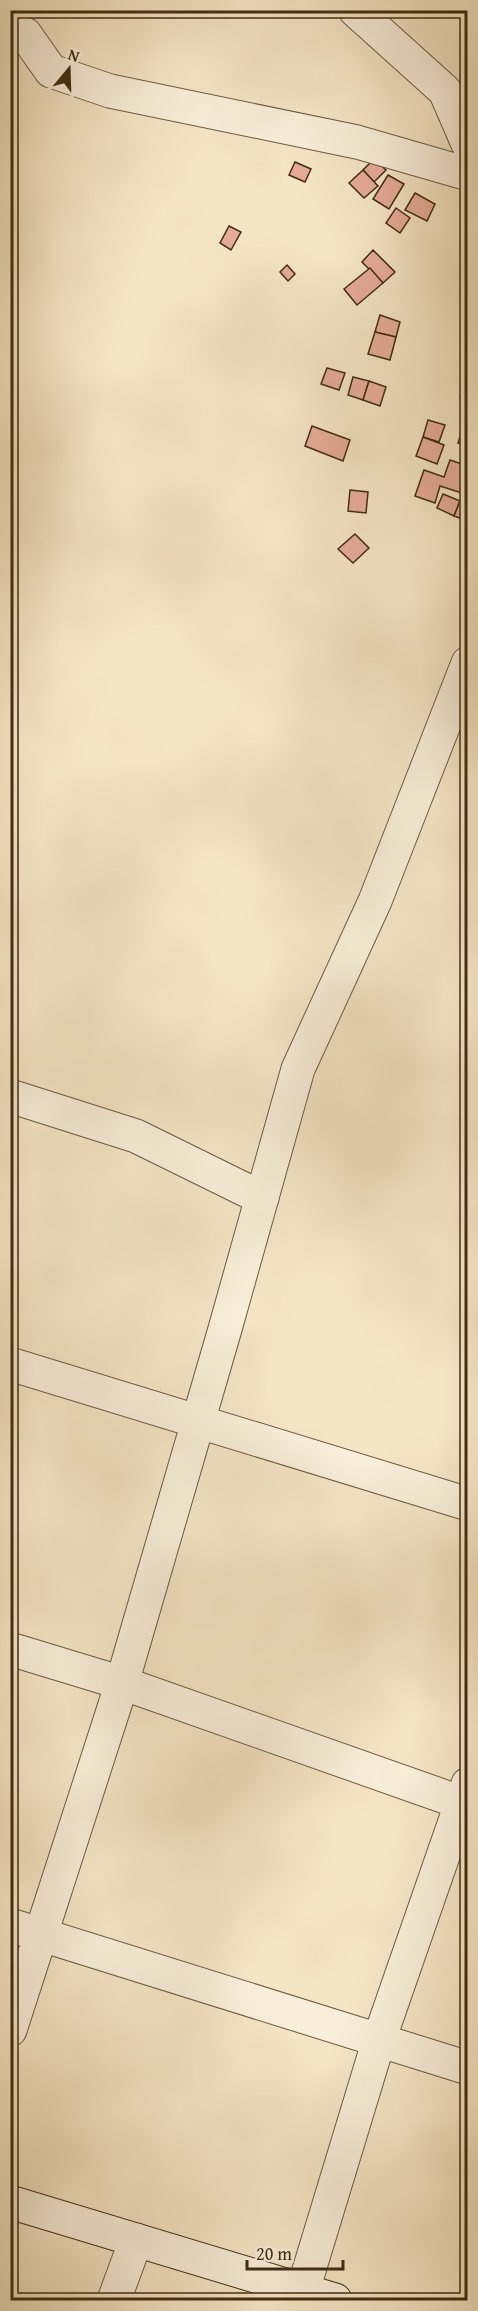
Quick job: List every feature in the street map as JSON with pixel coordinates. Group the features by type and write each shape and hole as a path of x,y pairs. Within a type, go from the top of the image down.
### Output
{"street":[{"path":"355,10 445,91 468,144"},
{"path":"10,32 26,34 51,71 110,91 357,142 468,174"},
{"path":"10,2030 122,1683 298,1069 375,901 468,663"},
{"path":"10,1096 136,1136 262,1198"},
{"path":"10,1364 468,1504"},
{"path":"10,1649 122,1683 465,1797 379,2040 302,2296"},
{"path":"10,1925 468,2068"},
{"path":"10,2202 136,2240 302,2296 335,2301"},
{"path":"114,2301 136,2240"}],"building":[{"path":"374,159 386,170 374,182 363,170"},
{"path":"295,162 311,169 305,182 289,175"},
{"path":"363,170 378,186 364,198 349,183"},
{"path":"388,175 404,184 389,209 373,199"},
{"path":"415,193 435,204 427,221 405,210"},
{"path":"396,208 410,218 400,233 386,223"},
{"path":"229,226 241,232 231,250 220,243"},
{"path":"373,250 395,272 383,283 362,262"},
{"path":"287,265 295,274 288,281 280,272"},
{"path":"370,268 383,283 357,305 344,289"},
{"path":"380,315 400,322 396,337 375,332"},
{"path":"375,332 396,337 390,360 368,354"},
{"path":"327,368 345,373 339,390 321,384"},
{"path":"353,377 369,381 363,400 348,395"},
{"path":"369,381 386,387 380,406 363,400"},
{"path":"464,385 468,387 468,400 460,398"},
{"path":"428,420 445,425 439,442 423,437"},
{"path":"312,426 350,440 343,461 305,446"},
{"path":"462,430 468,432 468,446 458,443"},
{"path":"423,437 444,445 437,464 416,456"},
{"path":"450,460 468,466 468,477 462,493 440,486 435,503 415,496 424,470 444,477"},
{"path":"350,490 368,492 366,513 348,511"},
{"path":"443,494 460,501 454,516 437,508"},
{"path":"460,501 468,504 468,521 454,516"},
{"path":"355,534 369,548 353,563 338,549"}]}
